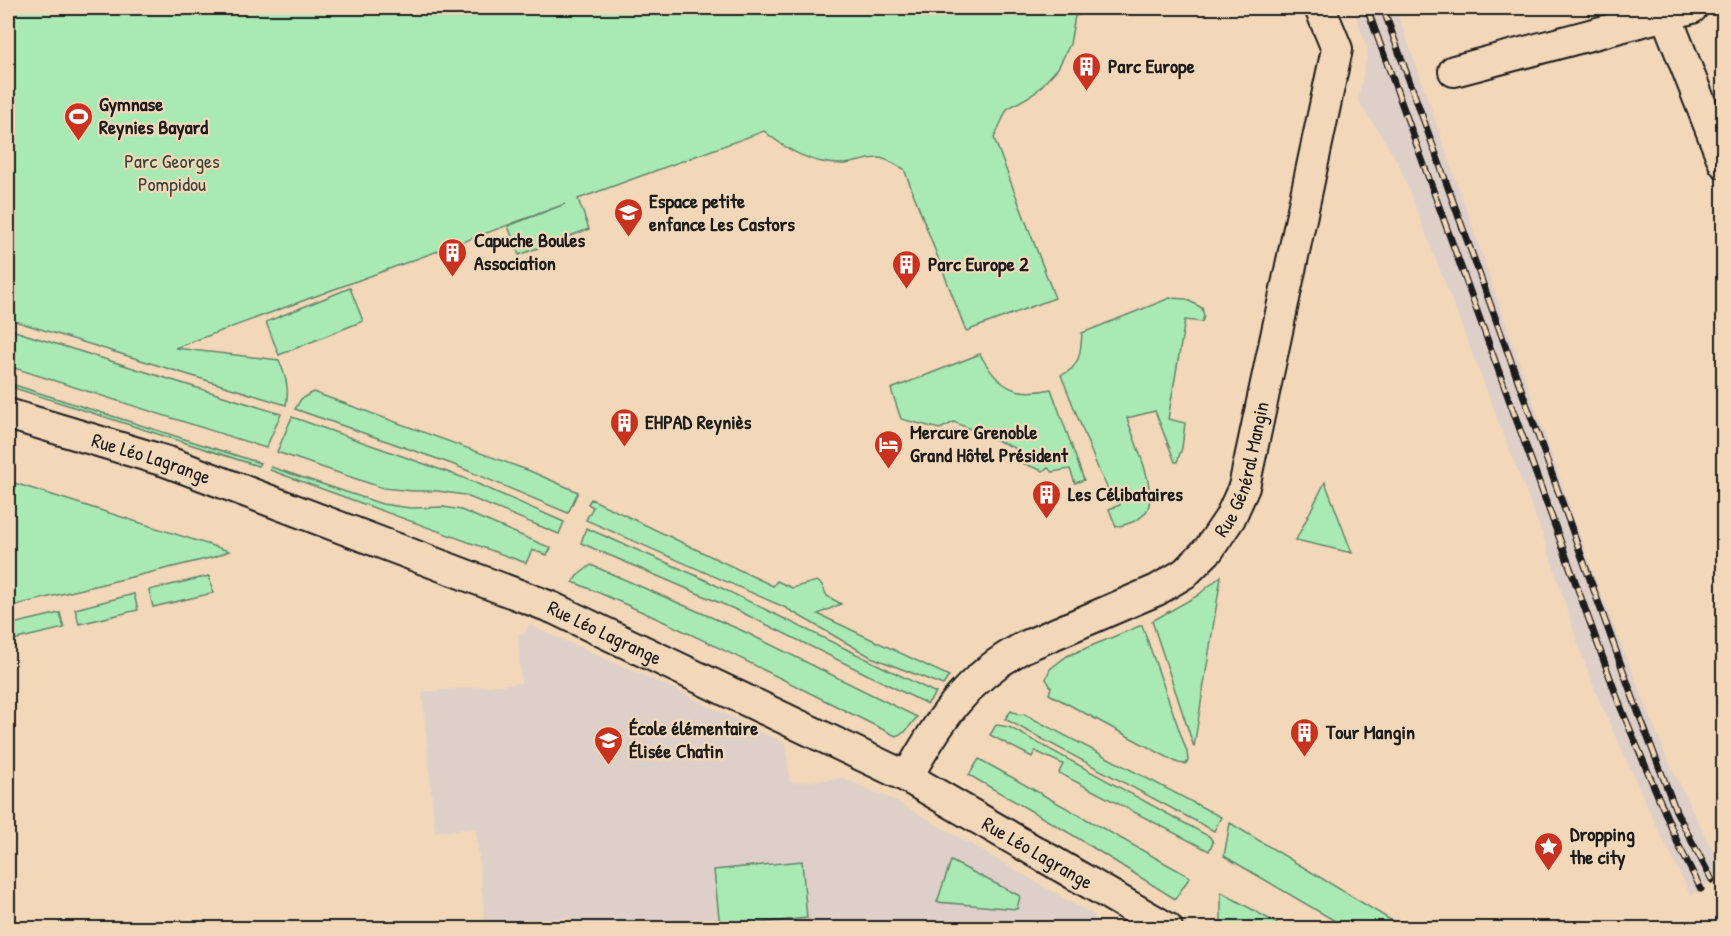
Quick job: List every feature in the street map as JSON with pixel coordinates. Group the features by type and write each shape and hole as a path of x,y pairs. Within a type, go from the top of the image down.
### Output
{"street":[{"name":"Rue Général Mangin","path":"907,777 941,720 984,673 1024,647 1157,590 1185,573 1209,549 1230,518 1244,487 1337,49 1320,8"},
{"path":"1454,71 1674,10 1724,163"},
{"name":"Rue Léo Lagrange","path":"8,414 168,462 553,608 907,777 1167,928"}],"shaded area":[{"path":"1353,8 1396,8 1596,582 1667,758 1722,871 1691,896 1596,693 1545,541 1398,162 1358,100 1368,50"},
{"name":"École élémentaire Élisée Chatin","path":"529,625 672,688 786,744 790,783 843,778 894,800 1095,916 1096,928 572,928 570,917 485,925 476,828 435,832 422,692 521,683 518,634 524,634"}],"green space":[{"name":"Parc Georges Pompidou","path":"8,8 1097,8 1075,16 1070,44 1058,68 1035,93 1007,109 994,138 1055,298 966,331 904,169 881,158 845,164 822,162 782,145 764,131 578,199 589,229 519,255 508,226 565,204 175,348 279,360 287,387 286,405 8,319"},
{"path":"350,288 363,321 279,355 266,322"},
{"path":"1170,298 1186,299 1202,308 1204,316 1202,322 1185,320 1168,419 1185,423 1182,448 1175,462 1155,411 1127,418 1148,481 1149,505 1139,519 1116,527 1109,509 1120,505 1121,495 1114,490 1109,491 1099,471 1061,375 1076,364 1082,333"},
{"path":"8,329 281,414 266,448 8,366"},
{"path":"980,354 993,374 1008,387 1027,392 1051,389 1084,480 1075,483 1070,469 1052,472 1048,468 1043,471 1022,463 1017,449 954,422 940,429 901,419 891,389"},
{"path":"8,383 260,463 258,466 8,386"},
{"path":"313,392 530,471 578,492 568,513 452,464 295,409 301,399"},
{"path":"292,417 464,478 564,522 559,534 464,495 383,488 277,452"},
{"path":"271,467 382,504 410,508 444,507 461,510 551,548 547,555 532,550 526,563 270,470"},
{"path":"8,481 229,551 214,557 8,607"},
{"path":"1325,482 1352,553 1296,540"},
{"path":"591,499 773,586 777,581 792,588 817,581 822,585 827,596 841,604 818,614 949,676 943,685 871,657 784,607 586,520 593,507 588,504"},
{"path":"586,528 695,575 936,693 927,704 741,612 581,543"},
{"path":"591,565 743,631 917,717 905,732 896,736 695,637 573,582"},
{"path":"209,576 213,593 153,607 149,590"},
{"path":"1221,576 1194,747 1152,621 1197,596"},
{"path":"134,594 138,610 79,624 75,609"},
{"path":"60,613 64,628 8,641 8,625"},
{"path":"1142,625 1187,752 1188,761 1185,764 1178,763 1049,694 1051,687 1046,679 1050,669 1067,656"},
{"path":"1011,711 1020,715 1024,714 1221,817 1214,831 1005,719"},
{"path":"996,725 1009,727 1210,837 1213,842 1209,851 1059,773 1063,764 1035,751 1032,757 990,735"},
{"path":"979,759 1190,877 1175,899 1076,837 969,775"},
{"path":"1230,823 1404,928 1347,928 1224,856"},
{"path":"802,861 807,918 720,927 714,870"},
{"path":"951,861 1020,896 1017,909 937,902"},
{"path":"1221,892 1285,928 1221,927"}],"railway":[{"path":"1367,8 1621,708 1679,846 1701,889"},
{"path":"1383,8 1637,709 1676,811 1712,880"}],"place":[{"name":"Parc Europe","path":"1087,92"},
{"name":"Gymnase Reynies Bayard","path":"78,142"},
{"name":"Espace petite enfance Les Castors","path":"628,238"},
{"name":"Capuche Boules Association","path":"453,278"},
{"name":"Parc Europe 2","path":"907,290"},
{"name":"EHPAD Reyniès","path":"624,448"},
{"name":"Mercure Grenoble Grand Hôtel Président","path":"889,470"},
{"name":"Les Célibataires","path":"1047,520"},
{"name":"Tour Mangin","path":"1305,758"},
{"name":"École élémentaire Élisée Chatin","path":"608,766"},
{"name":"Dropping the city","path":"1549,872"}]}
